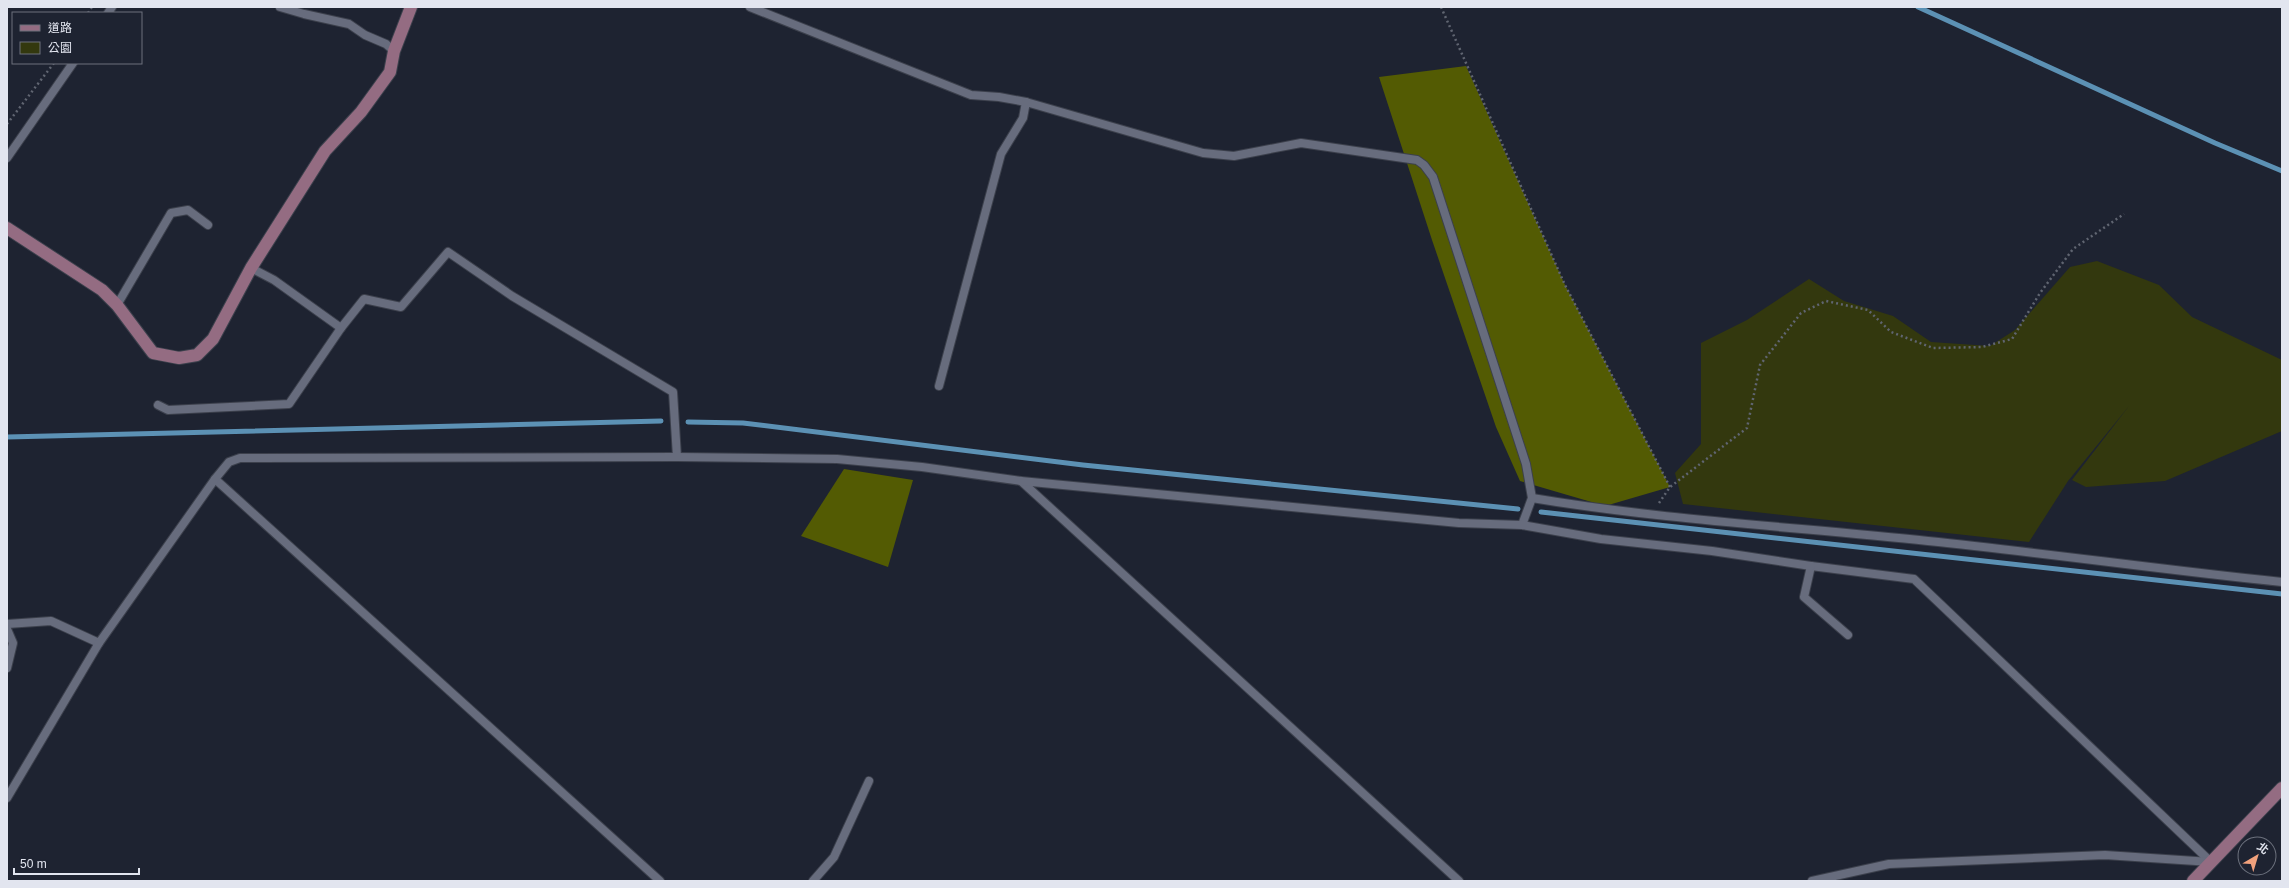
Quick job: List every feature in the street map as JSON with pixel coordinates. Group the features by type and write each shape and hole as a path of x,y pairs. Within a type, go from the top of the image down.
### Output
{"street":[{"path":"7,228 102,290 117,304 153,353 180,358 197,355 213,339 251,268 325,151 361,112 390,72 394,52 412,7"},
{"path":"2193,881 2282,788"}],"lane":[{"path":"280,7 349,24 366,35 386,44 394,52"},
{"path":"750,7 970,95 999,97 1026,102 1202,153 1234,156 1301,143 1417,160 1424,165 1433,177 1497,378 1516,430 1532,498 1522,525"},
{"path":"7,158 72,64"},
{"path":"939,386 1001,154 1023,118 1026,102"},
{"path":"117,304 171,213 188,210 208,225"},
{"path":"158,405 168,410 289,404 341,328 364,299 401,307 448,252 512,296 673,392 677,456"},
{"path":"251,268 274,280 341,328"},
{"path":"7,798 99,643 215,479 229,462 240,458 677,456 837,459 922,467 1021,480 1459,523 1522,525 1601,539 1712,551 1811,566 1914,578 2211,862"},
{"path":"215,479 660,881"},
{"path":"1021,480 1459,881"},
{"path":"1532,498 1585,507 1652,513 1746,525 1928,541 2282,582"},
{"path":"1811,566 1804,597 1848,635"},
{"path":"7,624 51,621 99,643"},
{"path":"7,629 13,643 7,668"},
{"path":"813,881 834,857 869,781"},
{"path":"1812,881 1889,864 2106,855 2211,862"}],"path":[{"path":"1441,7 1565,285 1670,487"},
{"path":"7,124 53,64"},
{"path":"1652,513 1670,487 1747,428 1760,365 1801,313 1826,301 1868,310 1891,332 1933,348 1982,347 2012,339 2040,293 2073,249 2124,214"}],"green space":[{"path":"1466,66 1565,285 1670,487 1605,506 1520,481 1496,427 1432,240 1379,77"},
{"path":"2097,261 2159,285 2192,317 2282,360 2282,431 2165,481 2086,487 2072,480 2129,406 2068,481 2029,542 1683,504 1675,473 1701,444 1701,343 1747,320 1809,279 1844,301 1893,316 1931,342 1990,346 2015,330 2070,267"},
{"path":"844,469 913,480 888,567 801,536"}],"waterway":[{"path":"1918,7 2215,143 2282,171"},
{"path":"7,437 661,421"},
{"path":"688,422 743,423 1083,465 1518,509"},
{"path":"1541,512 2282,594"}]}
